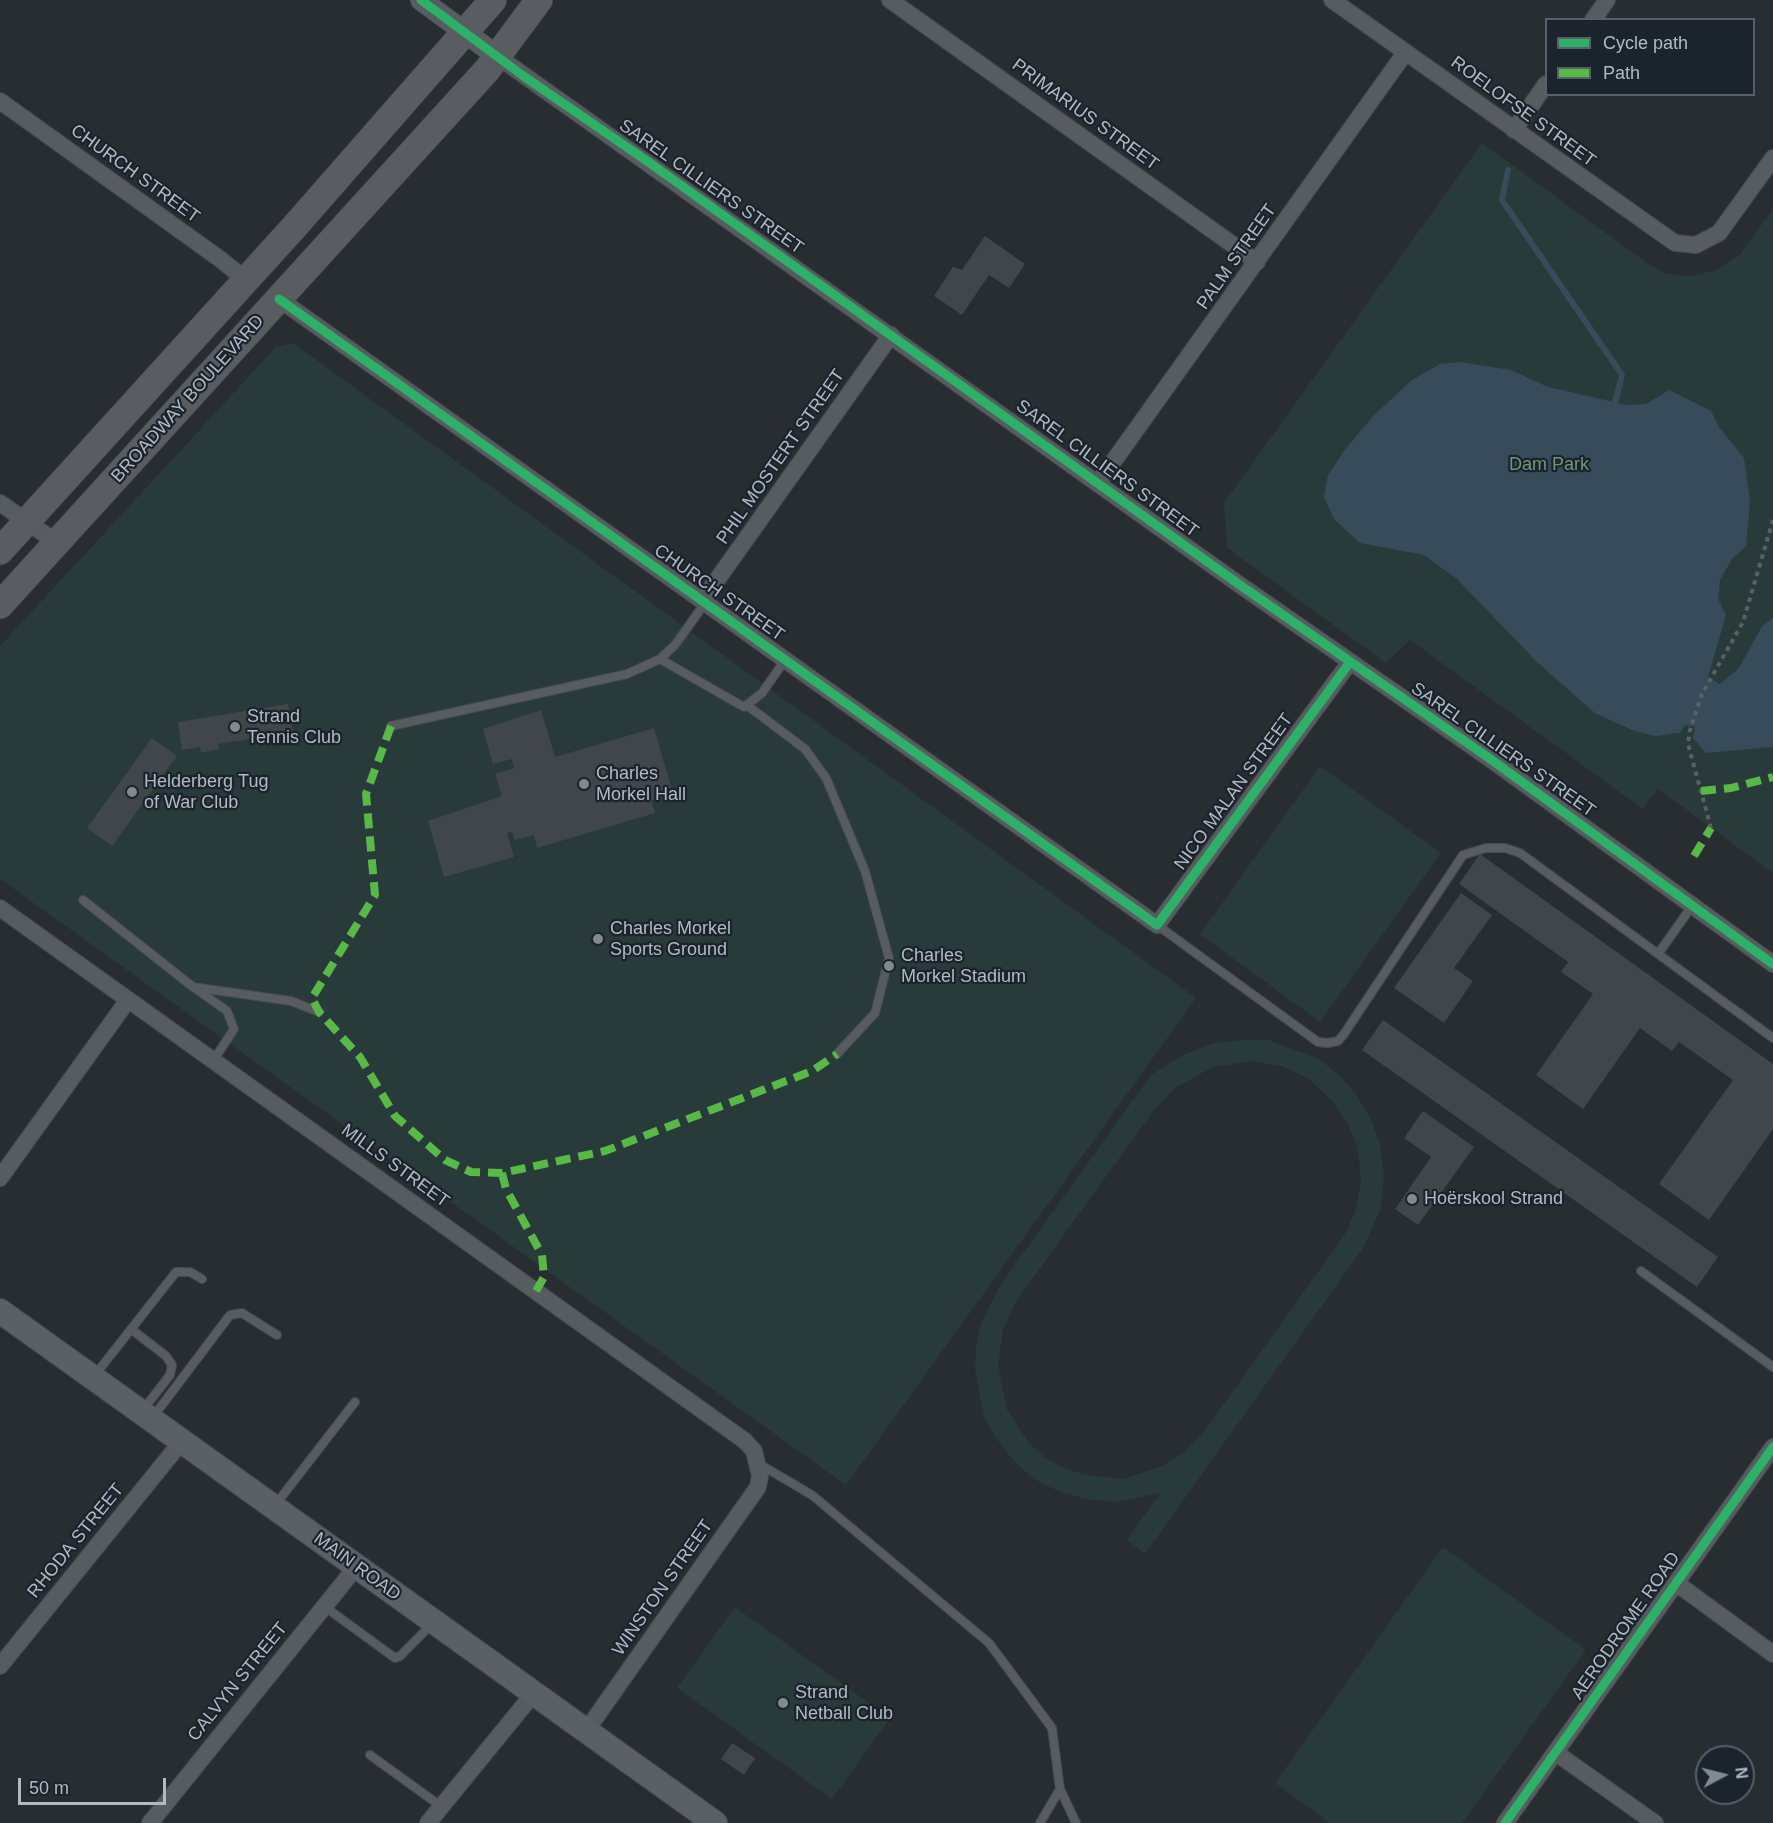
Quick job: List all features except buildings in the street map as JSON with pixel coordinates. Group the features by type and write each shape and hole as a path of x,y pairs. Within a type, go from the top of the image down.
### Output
{"main road":[{"name":"BROADWAY BOULEVARD","path":"0,551 246,280 493,0"},
{"name":"BROADWAY BOULEVARD","path":"0,606 497,56 538,0"},
{"name":"MAIN ROAD","path":"2,1317 182,1441 709,1821"}],"street":[{"name":"SAREL CILLIERS STREET","path":"421,0 1350,662 1489,758 1773,964"},
{"name":"PRIMARIUS STREET","path":"890,0 1257,262"},
{"name":"ROELOFSE STREET","path":"1332,0 1666,239 1675,243 1696,245 1719,233 1773,158"},
{"path":"1594,18 1606,0"},
{"name":"PALM STREET","path":"1098,483 1405,52"},
{"path":"1514,130 1545,85"},
{"name":"CHURCH STREET","path":"0,101 246,280"},
{"name":"CHURCH STREET","path":"279,299 1157,925"},
{"name":"PHIL MOSTERT STREET","path":"704,602 891,335"},
{"path":"0,503 56,542"},
{"name":"NICO MALAN STREET","path":"1157,925 1350,662"},
{"name":"MILLS STREET","path":"0,908 745,1441 754,1451 759,1463"},
{"path":"0,1178 128,1000"},
{"name":"RHODA STREET","path":"0,1666 182,1441"},
{"name":"AERODROME ROAD","path":"1505,1823 1773,1447"},
{"name":"WINSTON STREET","path":"586,1731 758,1487 759,1463"},
{"name":"CALVYN STREET","path":"150,1823 357,1566"},
{"path":"1676,1584 1773,1654"},
{"path":"428,1823 534,1693"},
{"path":"1556,1753 1655,1823"}],"lane":[{"path":"391,726 627,674 660,658 675,645 704,602"},
{"path":"660,658 741,707 748,706 762,693 785,660"},
{"path":"748,706 806,749 826,778 865,871 889,958 875,1013 837,1054"},
{"path":"1157,925 1318,1042 1338,1041 1463,855 1472,850 1505,848 1520,854 1773,1038"},
{"path":"83,900 227,1011 234,1029 213,1061"},
{"path":"1658,954 1692,906"},
{"path":"193,987 291,1001 319,1012"},
{"path":"1641,1270 1773,1367"},
{"path":"93,1378 176,1272 190,1272 202,1279"},
{"path":"146,1416 230,1315 242,1313 277,1335"},
{"path":"131,1329 166,1356 173,1369 146,1416"},
{"path":"273,1507 355,1402"},
{"path":"759,1463 812,1495 990,1643 1052,1728 1060,1789 1076,1823"},
{"path":"325,1607 395,1658 400,1656 435,1622"},
{"path":"370,1755 442,1807"},
{"path":"1040,1823 1060,1789"}],"path":[{"path":"1711,828 1688,744 1702,694 1743,622 1773,520"}],"green space":[{"name":"Dam Park","path":"1482,143 1647,263 1667,274 1691,276 1717,270 1740,254 1773,209 1773,873 1658,789 1643,809 1410,640 1386,663 1227,548 1224,503"},
{"name":"Charles Morkel Sports Ground","path":"293,343 1196,998 846,1485 0,879 0,646 276,347"},
{"path":"1320,766 1441,853 1320,1022 1200,934"},
{"path":"1268,1040 1319,1059 1339,1075 1356,1094 1370,1117 1380,1144 1384,1176 1381,1208 1363,1248 1145,1554 1127,1540 1160,1493 1116,1502 1086,1499 1058,1491 1034,1479 1013,1460 984,1417 975,1370 976,1346 981,1324 999,1287 1151,1075 1181,1056 1213,1043","holes":["1252,1061 1282,1066 1309,1079 1332,1101 1349,1126 1358,1149 1361,1179 1357,1206 1347,1231 1203,1433 1184,1452 1160,1467 1123,1479 1086,1475 1066,1469 1046,1458 1029,1443 1007,1410 998,1366 1003,1329 1017,1300 1154,1110 1175,1088 1213,1067"]},
{"path":"1443,1547 1586,1650 1462,1823 1330,1823 1275,1783"},
{"name":"Strand Netball Club","path":"735,1607 890,1718 832,1799 677,1688"}],"water":[{"path":"1460,362 1511,370 1548,387 1627,405 1646,404 1669,390 1711,411 1719,427 1744,458 1750,502 1746,546 1732,559 1720,580 1718,599 1726,615 1708,677 1720,684 1739,668 1762,626 1773,618 1773,747 1706,753 1693,738 1695,727 1685,725 1680,733 1655,736 1632,730 1595,713 1537,662 1457,579 1424,555 1360,543 1334,519 1324,497 1328,475 1344,451 1373,416 1412,380 1440,364"}],"waterway":[{"path":"1508,170 1502,200 1622,375 1615,403"}],"marked path":[{"path":"391,726 366,794 375,895 312,998 319,1012 360,1057 395,1116 445,1160 471,1172 502,1173 605,1151 812,1071 837,1054"},
{"path":"1701,791 1731,788 1773,777"},
{"path":"1694,856 1711,828"},
{"path":"502,1173 506,1189 542,1255 544,1277 536,1291"}],"cycle path":[{"path":"421,0 522,75 647,161 1240,585 1489,758 1773,964"},
{"path":"279,299 1157,925 1350,662"},
{"path":"1505,1823 1773,1447"}],"place":[{"name":"Strand Tennis Club","path":"235,727"},
{"name":"Charles Morkel Hall","path":"584,784"},
{"name":"Helderberg Tug of War Club","path":"132,792"},
{"name":"Charles Morkel Sports Ground","path":"598,939"},
{"name":"Charles Morkel Stadium","path":"889,966"},
{"name":"Hoërskool Strand","path":"1412,1199"},
{"name":"Strand Netball Club","path":"783,1703"}]}
